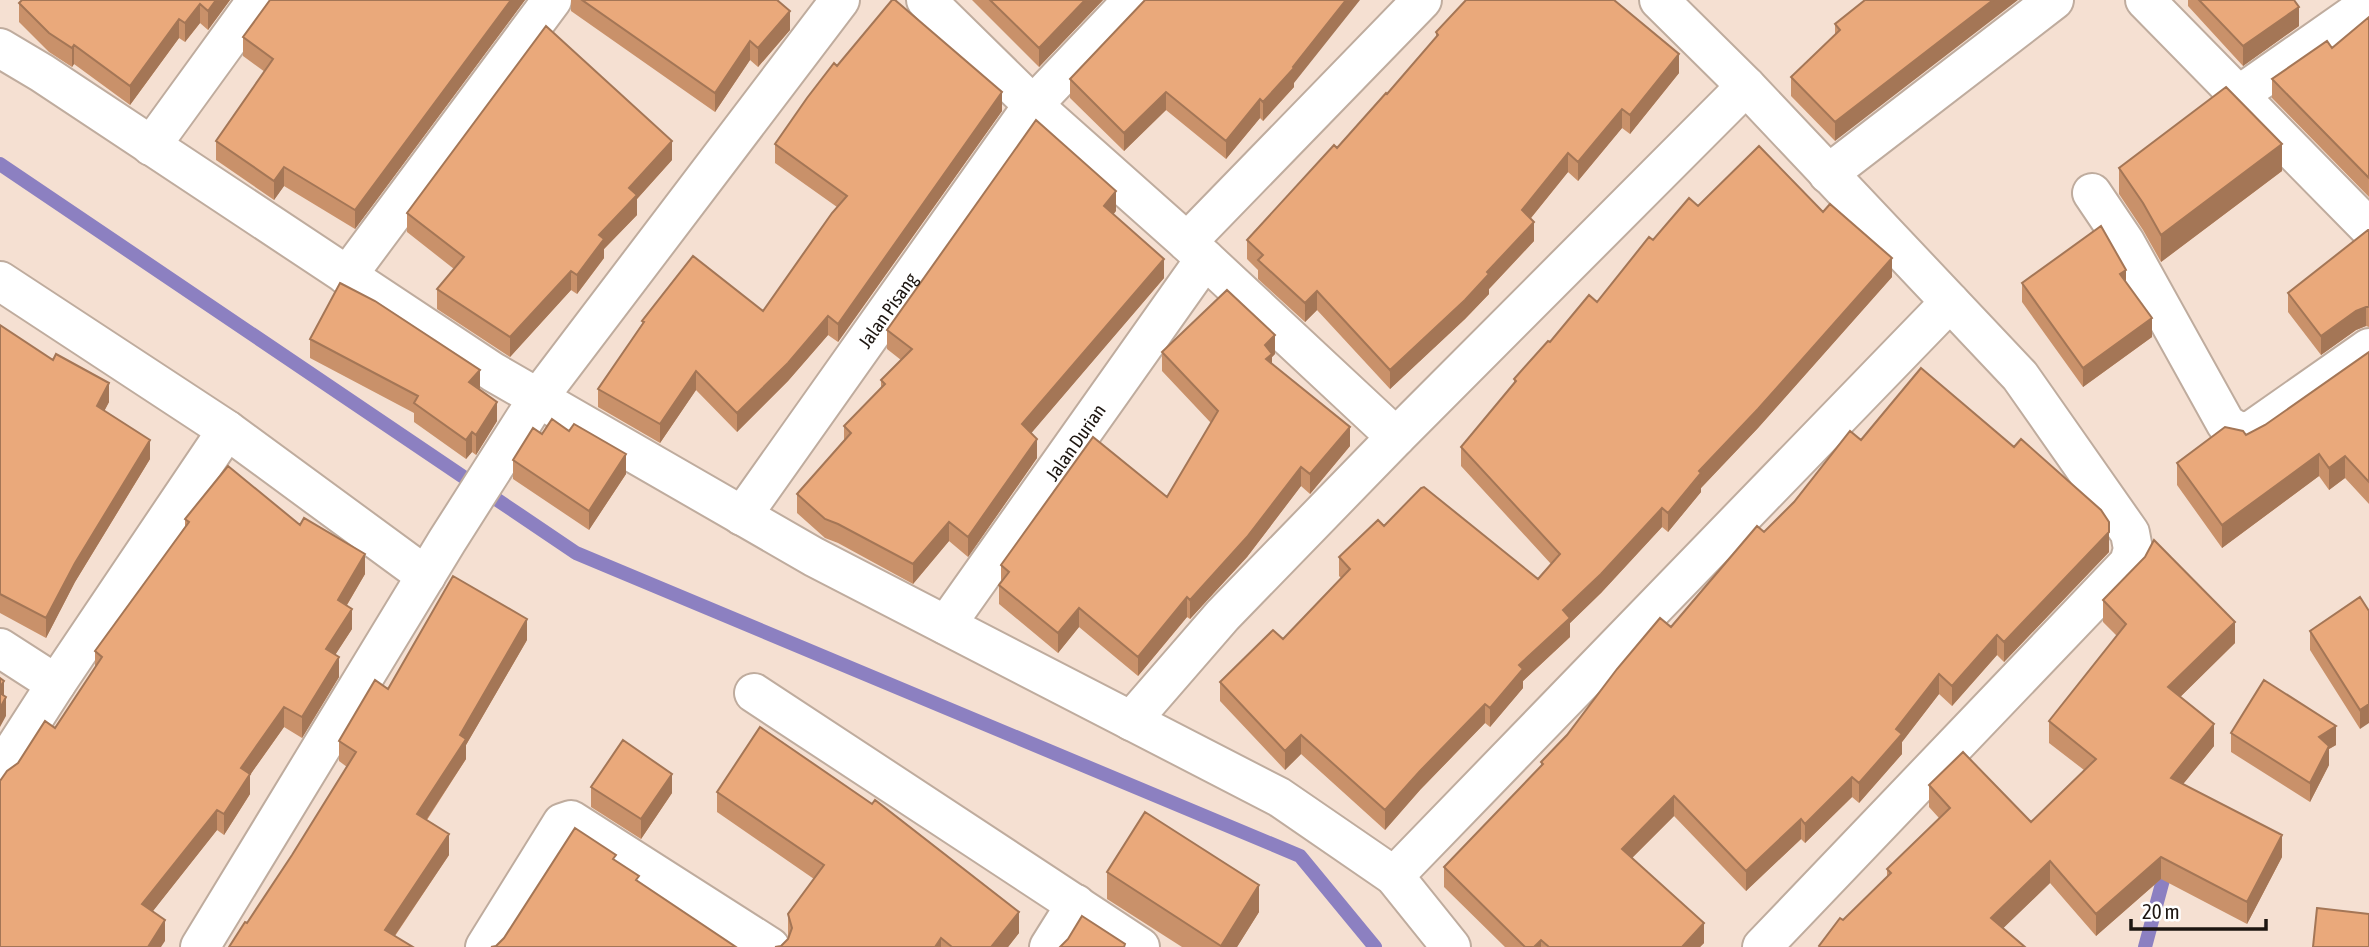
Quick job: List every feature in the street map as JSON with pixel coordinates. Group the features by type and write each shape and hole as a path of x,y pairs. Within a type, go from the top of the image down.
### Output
{"street":[{"path":"150,146 257,0"},
{"path":"347,276 552,0"},
{"path":"200,947 538,398 840,0"},
{"path":"926,0 1033,105 1196,250 1396,437"},
{"name":"Jalan Pisang","path":"742,516 1033,105 1133,0"},
{"name":"Jalan Durian","path":"946,625 1196,250 1422,0"},
{"path":"1658,0 1746,86 2020,376 2130,533 2133,549 2129,563 1762,947"},
{"path":"1828,174 2054,0"},
{"path":"2145,0 2369,228"},
{"path":"2239,95 2369,4"},
{"path":"0,48 42,73 493,372 814,557 1279,797 1394,876 1451,947"},
{"path":"1131,721 1223,614 1746,86"},
{"path":"2092,193 2125,242 2226,424 2239,432 2252,430 2369,348"},
{"path":"0,281 227,430 426,576"},
{"path":"1394,876 1950,302"},
{"path":"0,771 227,430"},
{"path":"0,648 56,684"},
{"path":"754,693 1140,947"},
{"path":"485,947 562,823 572,820 771,947"},
{"path":"1049,947 1076,904"}],"building":[{"path":"22,0 216,0 208,11 200,4 185,23 179,19 130,86 74,45 72,48 49,33 19,3"},
{"path":"270,0 511,0 355,210 284,167 274,181 216,141 273,59 243,37"},
{"path":"582,0 777,0 790,11 758,48 750,41 715,93"},
{"path":"892,0 1002,92 838,324 828,316 788,363 737,413 696,371 660,424 598,389 644,322 642,321 693,256 763,311 847,196 775,144 834,63 837,66"},
{"path":"990,0 1085,0 1039,48"},
{"path":"1145,0 1346,0 1294,68 1263,102 1260,99 1226,141 1166,92 1124,133 1070,79"},
{"path":"1466,0 1614,0 1679,54 1630,115 1622,109 1578,162 1568,153 1522,210 1534,222 1465,300 1390,370 1317,291 1305,303 1258,260 1263,255 1247,240 1334,145 1337,148 1387,94 1438,35 1436,32"},
{"path":"1865,0 1993,0 1835,122 1791,77 1840,30 1835,24"},
{"path":"2199,0 2294,0 2299,7 2243,46"},
{"path":"2369,17 2369,178 2272,79 2327,41 2332,48"},
{"path":"546,26 672,141 629,188 637,195 599,235 604,239 577,275 571,271 510,337 437,289 464,257 407,213"},
{"path":"2226,87 2282,144 2161,235 2119,168"},
{"path":"1036,120 1116,191 1104,206 1164,259 1022,424 1037,439 968,537 949,522 913,564 825,519 797,494 851,433 844,426 885,384 881,380 912,349 887,330"},
{"path":"1759,146 1823,212 1830,204 1892,258 1699,471 1701,473 1668,513 1662,508 1601,574 1563,610 1570,618 1519,665 1523,669 1490,708 1485,704 1385,810 1301,735 1285,751 1220,682 1273,630 1283,639 1350,569 1339,557 1378,520 1384,526 1421,488 1424,487 1538,579 1560,554 1461,447 1516,381 1514,379 1548,341 1550,342 1589,295 1597,302 1649,237 1653,240 1689,198 1698,206"},
{"path":"2101,226 2126,270 2120,274 2152,318 2083,368 2022,283"},
{"path":"2368,230 2369,307 2356,311 2321,336 2288,293"},
{"path":"340,283 375,301 480,370 469,382 497,402 476,435 472,432 466,440 414,403 418,396 310,339"},
{"path":"1227,290 1275,335 1265,345 1272,354 1266,359 1350,427 1310,474 1301,467 1247,537 1190,600 1187,597 1138,657 1079,608 1058,633 999,585 1009,572 1001,565 1093,437 1167,497 1218,411 1162,352"},
{"path":"0,325 53,360 56,354 109,383 97,406 150,440 75,563 46,618 0,594"},
{"path":"2369,352 2369,482 2345,456 2329,468 2319,454 2222,525 2177,463 2225,427 2243,431 2246,435 2265,425"},
{"path":"1921,368 2014,447 2021,439 2101,510 2109,522 2109,532 2004,642 1997,635 1952,686 1939,674 1896,729 1902,734 1859,783 1852,777 1805,824 1801,819 1746,871 1674,796 1622,849 1704,923 1682,947 1549,947 1541,940 1534,947 1525,947 1444,867 1543,764 1541,762 1567,735 1660,618 1671,627 1757,526 1764,532 1794,502 1850,431 1861,440"},
{"path":"552,419 569,431 574,424 626,454 589,511 513,460 533,428 542,434"},
{"path":"228,466 300,525 304,518 365,554 338,600 352,609 326,649 339,657 302,717 284,707 241,768 250,774 224,814 217,810 142,904 165,920 148,947 0,947 0,781 7,771 18,763 45,721 55,728 102,657 95,651 189,522 185,519"},
{"path":"2154,540 2235,622 2168,687 2214,724 2171,778 2282,835 2247,902 2161,857 2096,914 2050,861 1991,918 2025,947 1820,947 1840,918 1843,920 1891,873 1887,869 1950,808 1929,785 1963,752 2031,822 2096,759 2049,721 2126,624 2103,600 2145,557"},
{"path":"453,576 527,619 460,735 466,739 417,814 449,834 385,930 413,947 229,947 292,855 356,752 339,741 375,680 388,689"},
{"path":"2360,597 2369,611 2369,704 2360,710 2310,631"},
{"path":"2264,680 2336,726 2319,737 2329,746 2310,783 2231,733"},
{"path":"0,693 6,697 0,708"},
{"path":"760,727 872,804 875,800 1019,912 991,947 952,947 941,938 935,947 775,947 781,946 788,939 792,928 788,914 824,865 717,792"},
{"path":"623,740 672,774 641,819 591,787"},
{"path":"1145,812 1259,885 1221,946 1107,872"},
{"path":"575,828 616,855 613,859 639,876 636,880 736,947 491,947 504,938"},
{"path":"2317,908 2369,914 2369,947 2313,947"},
{"path":"1082,916 1125,944 1124,947 1060,947"}],"waterway":[{"path":"0,164 576,553 1300,856 1375,947"},
{"path":"2145,947 2167,865"}]}
